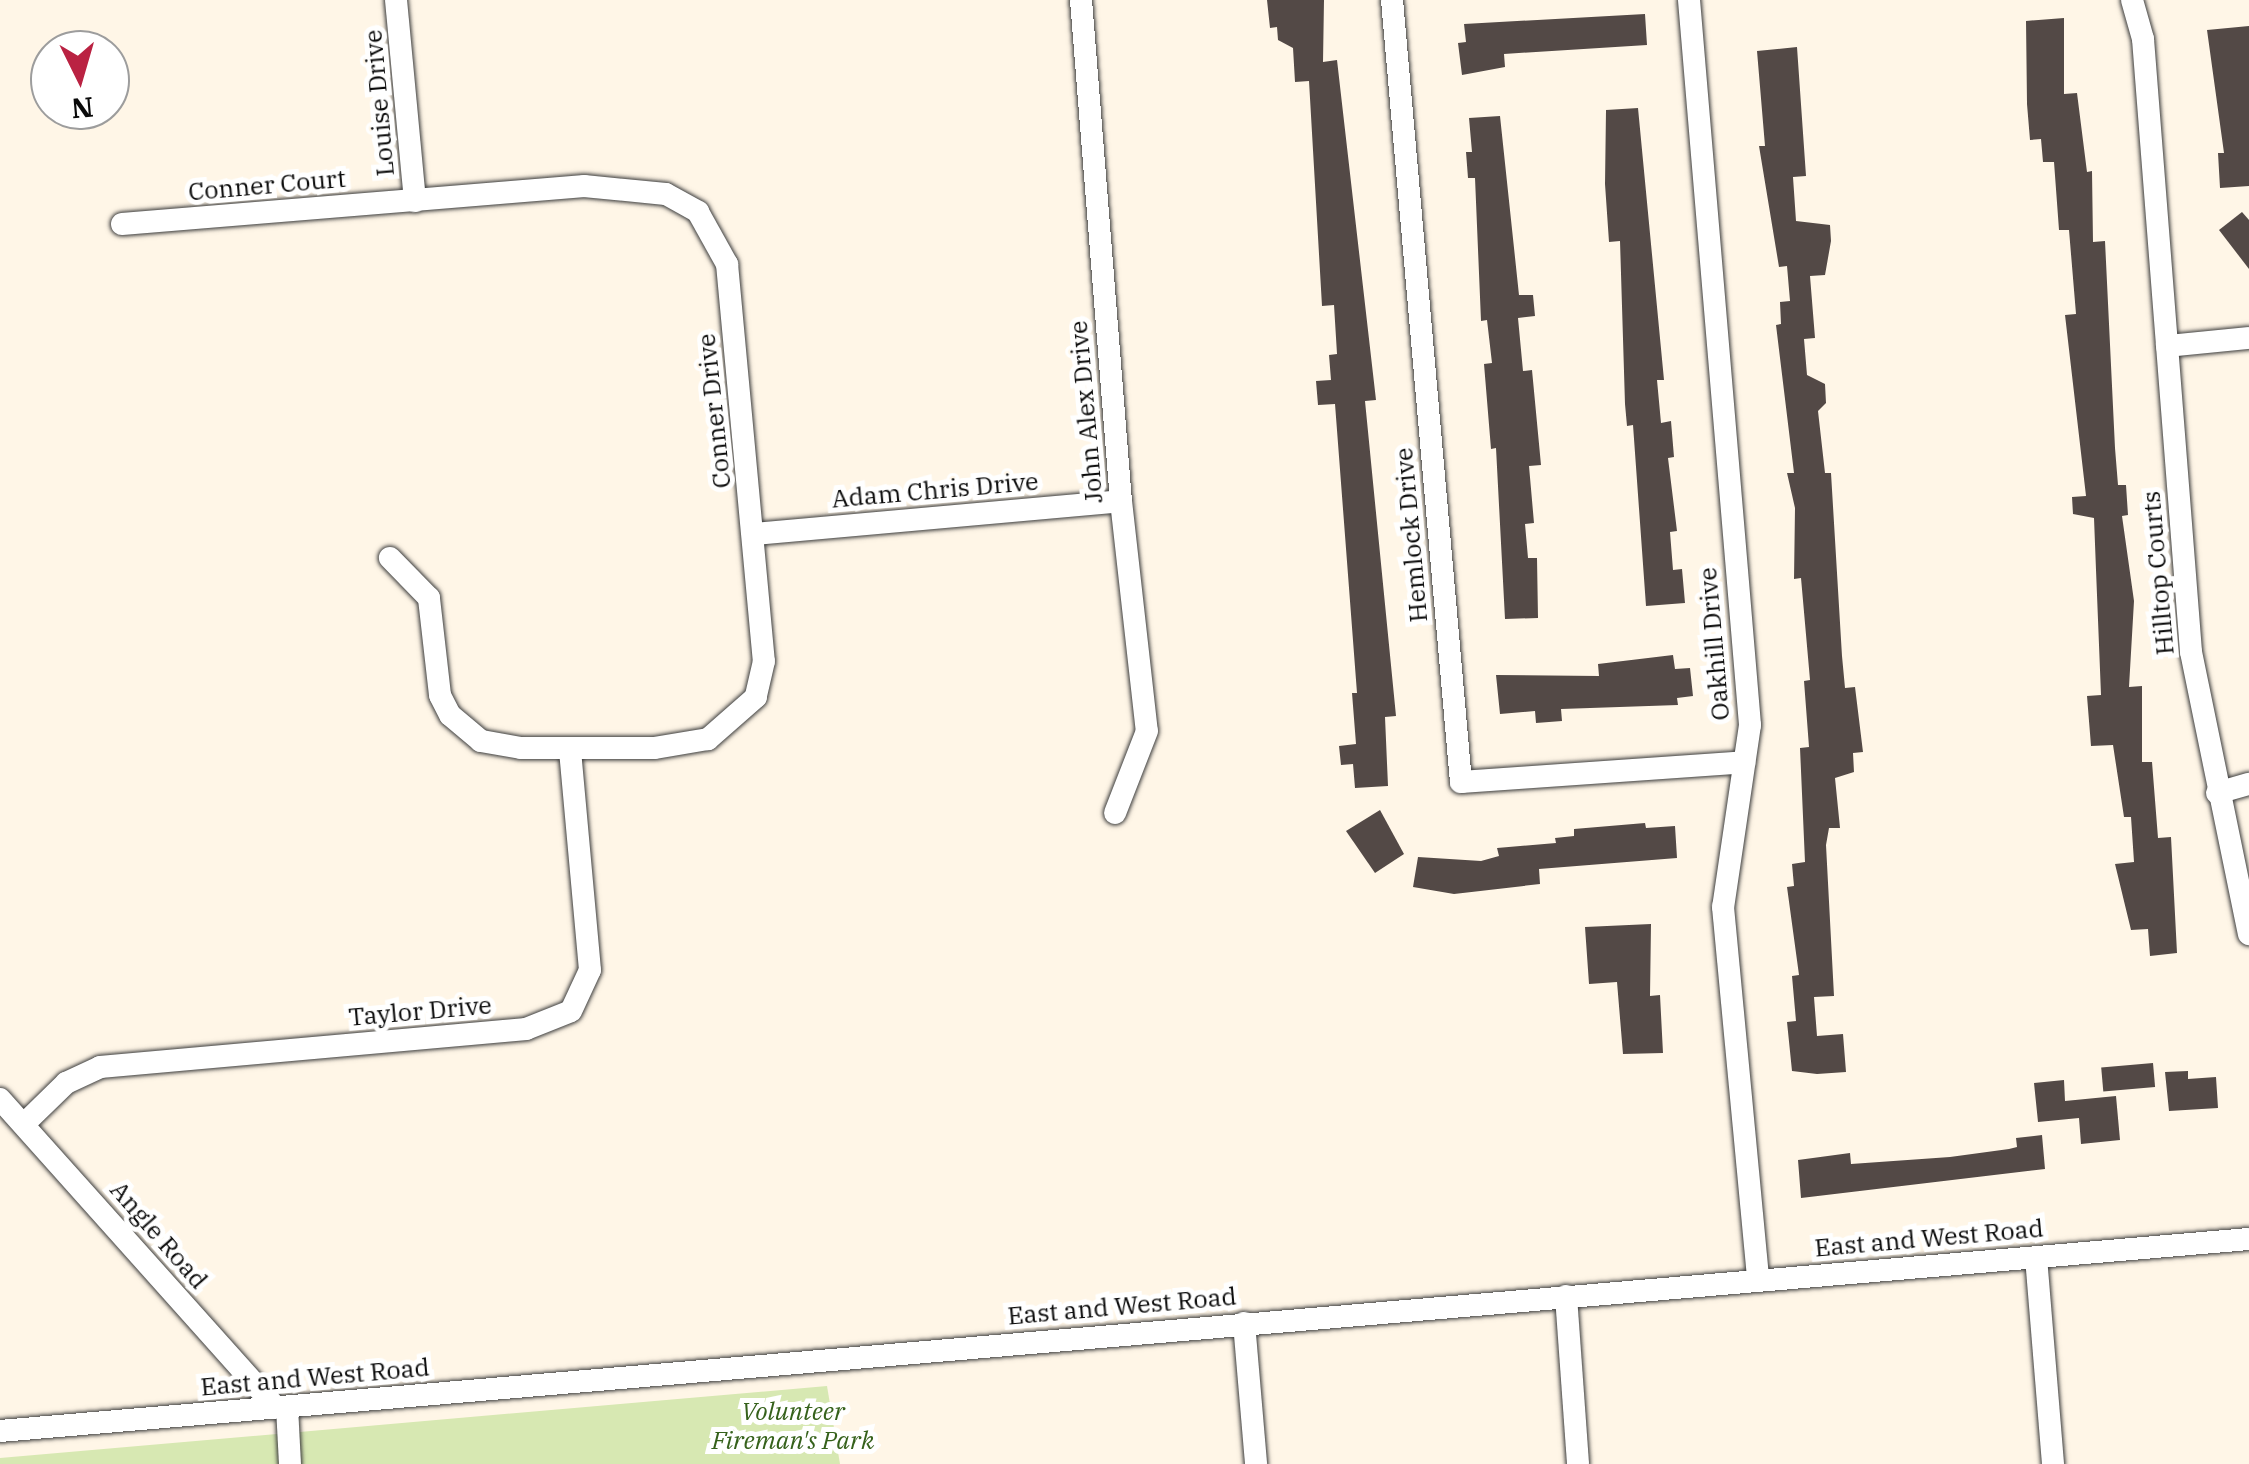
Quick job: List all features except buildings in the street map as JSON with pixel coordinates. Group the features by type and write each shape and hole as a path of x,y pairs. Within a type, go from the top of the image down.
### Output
{"street":[{"name":"Louise Drive","path":"396,0 415,201"},
{"name":"John Alex Drive","path":"1081,0 1121,501 1147,731 1115,814"},
{"name":"Hemlock Drive","path":"1392,0 1460,782 1744,762"},
{"name":"Oakhill Drive","path":"1689,0 1750,725 1723,906 1758,1280"},
{"name":"Hilltop Courts","path":"2132,0 2143,39 2191,652 2249,934"},
{"name":"Conner Drive","path":"390,558 429,598 440,696 465,731 499,747 570,749 708,739 756,698 764,660 727,264 698,212 666,194 584,186 415,201"},
{"name":"Conner Court","path":"122,224 415,201"},
{"path":"2167,346 2249,338"},
{"name":"Adam Chris Drive","path":"754,534 1121,501"},
{"name":"Taylor Drive","path":"24,1124 66,1083 100,1068 526,1029 571,1011 590,970 570,749"},
{"path":"2217,793 2249,784"},
{"name":"Angle Road","path":"0,1099 281,1408"},
{"name":"East and West Road","path":"0,1430 2249,1238"},
{"path":"2036,1256 2053,1464"},
{"path":"1566,1296 1578,1464"},
{"path":"1244,1322 1256,1464"},
{"path":"281,1408 290,1464"}],"green space":[{"name":"Volunteer Fireman's Park","path":"827,1386 840,1464 0,1464 0,1458"}]}
